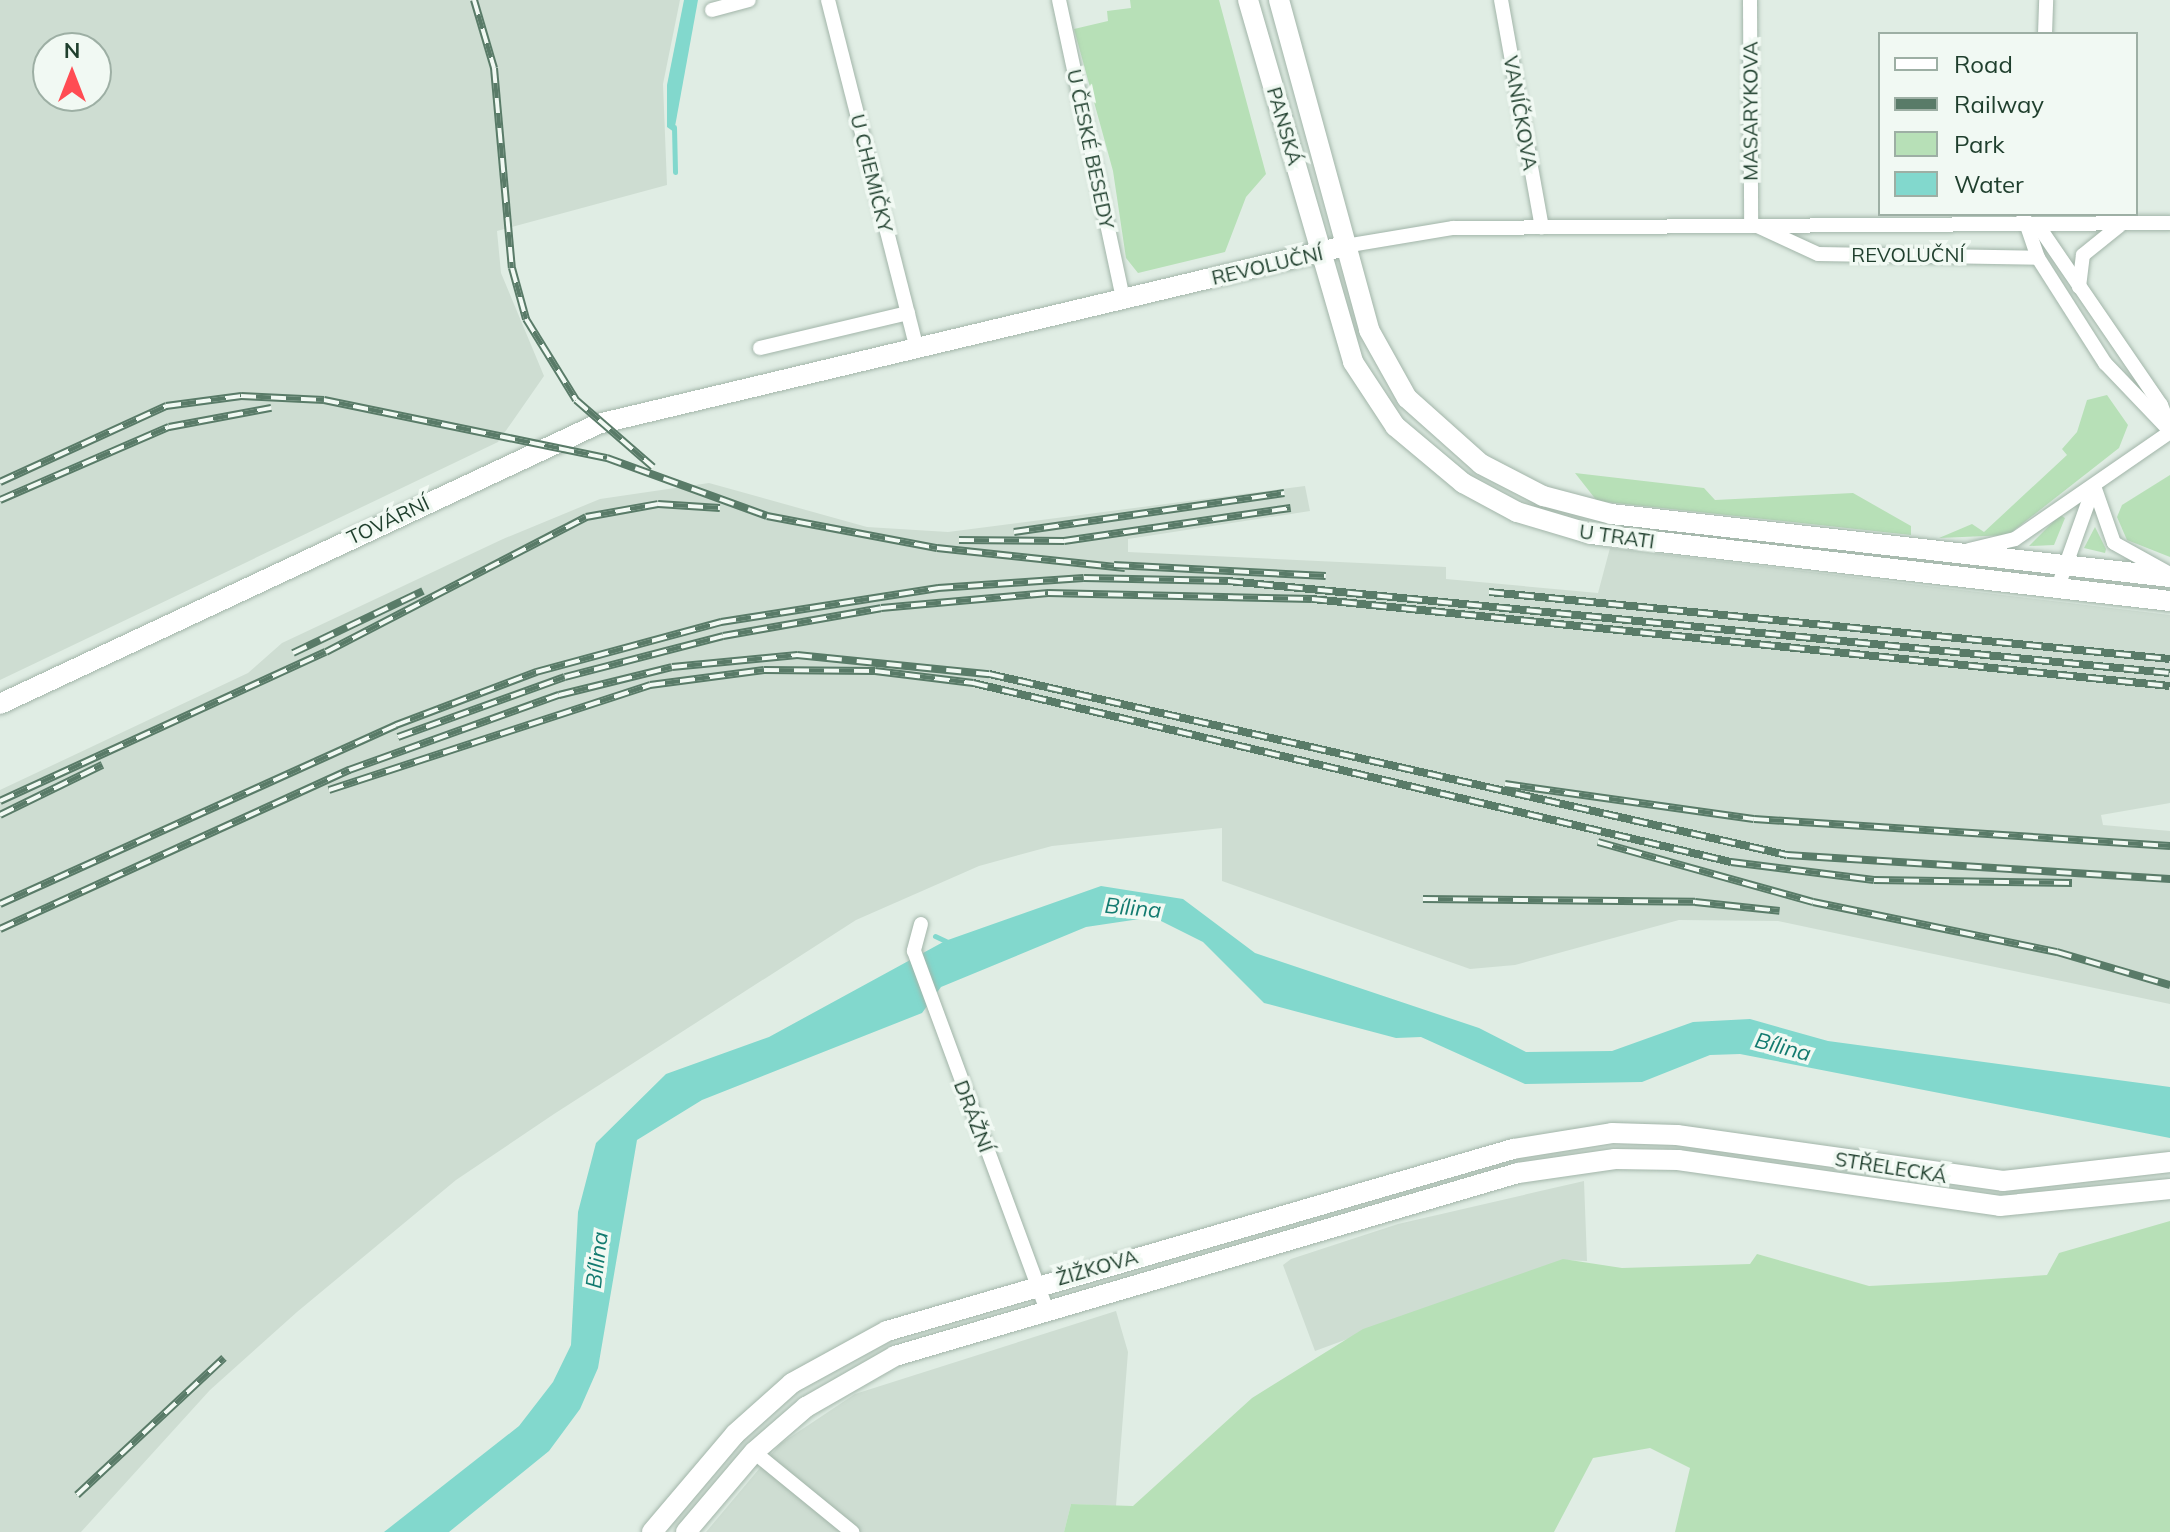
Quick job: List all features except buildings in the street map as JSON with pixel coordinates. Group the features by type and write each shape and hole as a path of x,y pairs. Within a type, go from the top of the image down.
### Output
{"street":[{"path":"712,10 749,0"},
{"name":"U CHEMIČKY","path":"828,0 916,346"},
{"name":"U ČESKÉ BESEDY","path":"1059,0 1123,298"},
{"name":"PANSKÁ","path":"1248,0 1317,254"},
{"name":"PANSKÁ","path":"1279,0 1345,246"},
{"name":"VANÍČKOVA","path":"1501,0 1542,227"},
{"name":"MASARYKOVA","path":"1750,0 1751,223"},
{"path":"2045,32 2046,0"},
{"path":"2023,220 2038,258 2113,373 2170,430"},
{"name":"REVOLUČNÍ","path":"790,375 1430,229 2023,220 2039,227 2170,223"},
{"name":"REVOLUČNÍ","path":"1751,223 1818,254 2038,258"},
{"path":"2079,287 2083,255 2120,225"},
{"path":"2039,227 2170,430"},
{"name":"U TRATI","path":"1345,246 1369,330 1407,398 1463,453 1512,481 1611,514 2170,575"},
{"name":"U TRATI","path":"1317,254 1343,340 1378,406 1438,466 1517,512 1619,538 2059,584 2170,601"},
{"path":"760,348 908,313"},
{"name":"TOVÁRNÍ","path":"0,704 548,444 790,375"},
{"name":"U TRATI","path":"1965,551 2015,539 2170,430"},
{"path":"2059,584 2062,561 2094,486"},
{"name":"U TRATI","path":"2094,486 2114,543 2170,575"},
{"name":"DRÁŽNÍ","path":"921,924 914,951 1046,1308"},
{"name":"ŽIŽKOVA","path":"652,1532 735,1434 835,1355 1039,1284 1513,1149 1612,1133"},
{"name":"STŘELECKÁ","path":"1612,1133 1677,1135 2003,1181 2170,1162"},
{"name":"ŽIŽKOVA","path":"686,1532 754,1452 806,1407 895,1356 1046,1308 1518,1173 1615,1159"},
{"name":"STŘELECKÁ","path":"1615,1159 1678,1160 2000,1206 2170,1189"},
{"path":"754,1452 852,1532"}],"shaded area":[{"path":"0,0 680,0 663,84 667,185 497,231 501,273 544,376 498,442 0,680"},
{"path":"709,483 867,527 948,532 1305,486 1310,511 1128,539 1128,552 1446,567 1446,579 1598,593 1610,548 2170,615 2170,803 2101,815 2103,825 2170,831 2170,1004 1778,921 1679,920 1515,965 1470,969 1222,881 1222,828 1052,846 979,866 856,920 554,1114 456,1180 297,1312 210,1390 81,1532 0,1532 0,790 248,673 282,643 503,539 600,499"},
{"path":"1584,1181 1587,1261 1562,1260 1315,1351 1283,1265 1291,1259 1398,1224"},
{"path":"1116,1311 1128,1352 1116,1506 1071,1504 1064,1532 706,1532 780,1444 855,1394"}],"green space":[{"path":"1130,0 1219,0 1266,174 1246,197 1225,252 1138,273 1126,258 1113,171 1074,29 1108,21 1107,11 1131,8"},
{"path":"2107,395 2128,425 2119,448 2008,535 1939,538 1972,524 1984,532 2067,455 2062,449 2077,432 2087,400"},
{"path":"1575,473 1704,488 1715,500 1853,493 1911,526 1911,535 1597,501"},
{"path":"2170,475 2170,557 2127,540 2117,517 2122,505"},
{"path":"2060,515 2065,518 2054,545 2029,546"},
{"path":"2095,527 2106,549 2105,553 2084,548"},
{"path":"2170,1221 2170,1532 1675,1532 1690,1468 1650,1448 1593,1458 1554,1532 1064,1532 1071,1504 1133,1506 1252,1398 1363,1329 1563,1259 1622,1268 1750,1264 1757,1254 1869,1286 1948,1282 2047,1275 2059,1253"}],"water":[{"path":"684,0 698,0 674,132 667,127 667,85"},
{"name":"Bílina","path":"1101,886 1183,899 1255,953 1479,1028 1526,1052 1612,1051 1693,1022 1750,1019 1828,1041 2170,1087 2170,1138 1740,1054 1710,1055 1642,1082 1525,1084 1421,1037 1396,1038 1264,1003 1203,942 1153,917 1086,927 941,987 922,1013 702,1100 637,1140 598,1368 580,1409 549,1451 449,1532 384,1532 519,1426 553,1382 571,1345 578,1212 596,1143 666,1074 769,1037 945,941"}],"waterway":[{"path":"674,127 675,172"},
{"path":"935,936 948,942"}],"railway":[{"path":"474,0 494,68 512,268 526,319 576,400 653,467"},
{"path":"0,482 166,406 241,396 324,400 607,458 767,516 937,548 1125,568"},
{"path":"0,500 169,427 271,408"},
{"path":"1014,532 1284,493"},
{"path":"0,801 326,652 586,517 658,504 720,508"},
{"path":"959,540 1064,541 1291,508"},
{"path":"1114,565 1326,576"},
{"path":"0,904 396,725 536,672 721,622 938,588 1084,578 1228,581 2170,673"},
{"path":"293,653 423,591"},
{"path":"1489,592 2170,659"},
{"path":"398,737 565,677 723,636 881,608 1048,593 1312,599 2170,686"},
{"path":"0,929 349,770 559,695 672,667 797,655 989,674 1787,855 2170,879"},
{"path":"329,790 650,685 764,670 875,671 973,683 1731,862 1874,880 2072,883"},
{"path":"0,815 102,765"},
{"path":"1505,784 1754,819 2170,846"},
{"path":"1598,842 1813,902 2057,952 2170,985"},
{"path":"1423,899 1695,902 1780,911"},
{"path":"77,1495 224,1358"}]}
